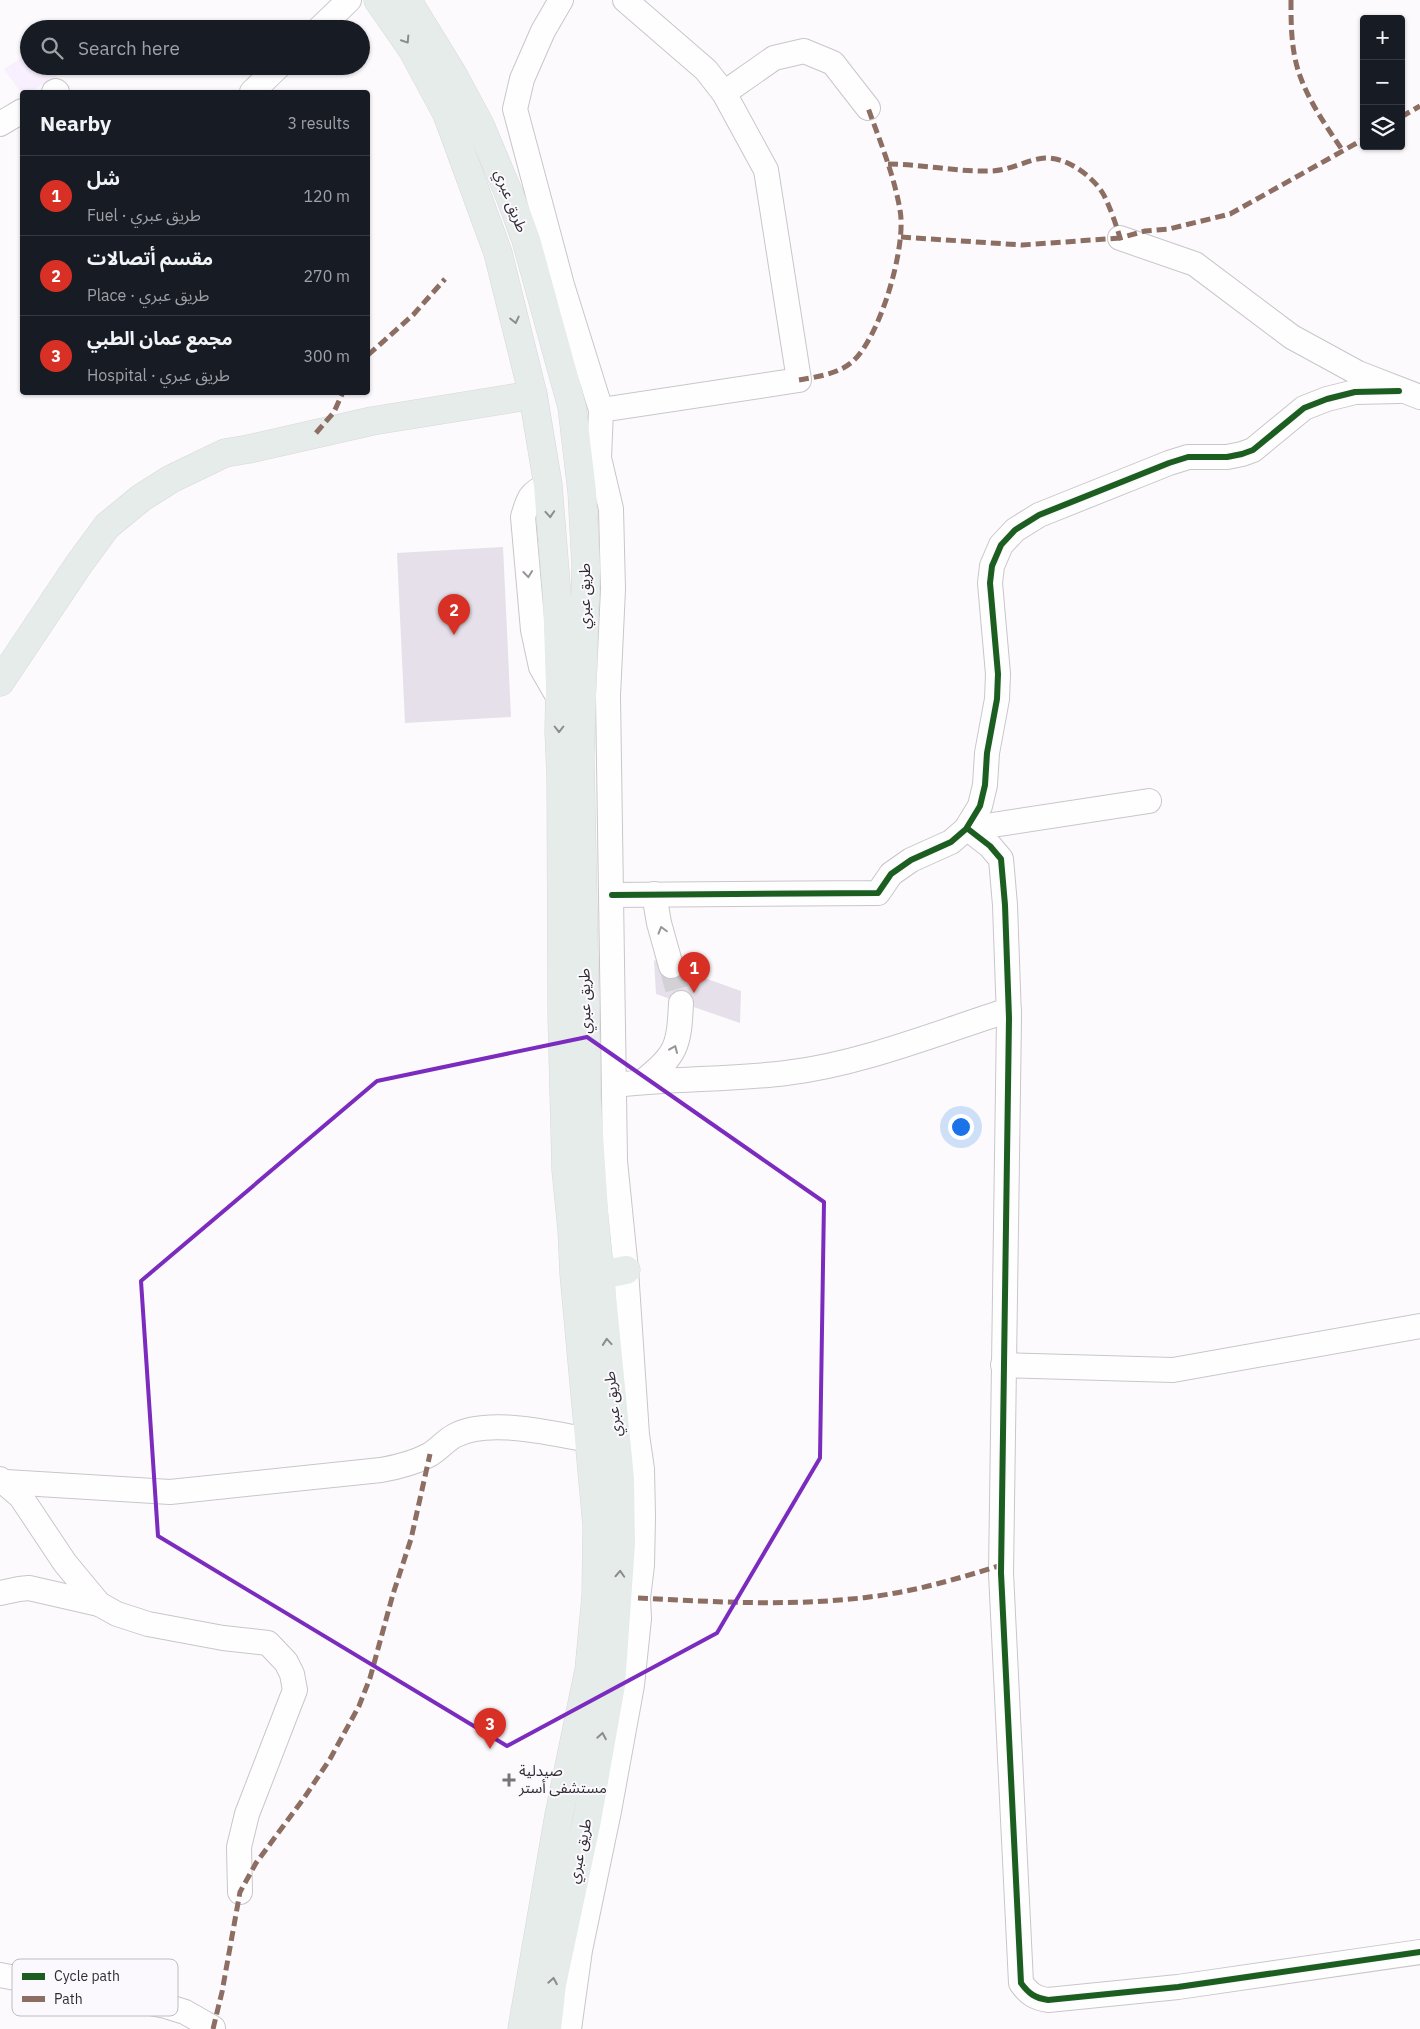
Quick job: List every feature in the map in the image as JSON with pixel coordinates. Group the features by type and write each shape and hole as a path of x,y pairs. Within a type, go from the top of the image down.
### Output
{"main road":[{"name":"طريق عبري","path":"378,0 412,49 447,114 502,265 533,395 548,486 556,597 560,700 560,935 566,1170 597,1536 596,1596 589,1670 559,1815 522,2029"},
{"name":"طريق عبري","path":"407,0 452,73 480,124 512,199 540,286 572,407 582,492 586,567 580,756 587,1104 595,1226 614,1273 621,1544 611,1685 587,1820 552,1984 547,2029"},
{"path":"475,189 518,280 531,289 540,286"},
{"path":"0,682 73,572 107,526 141,498 171,479 225,453 372,421 533,395"},
{"path":"548,486 555,485 562,488 571,498 576,513 586,567"}],"street":[{"path":"328,20 349,0"},
{"path":"561,0 543,31 522,79 515,109 562,285 601,410 599,458 611,509 613,572 608,696 616,1085 614,1273 642,1469 642,1564 638,1598 639,1619 632,1684 609,1811 580,1950 569,2029"},
{"path":"601,410 799,380 766,170 724,93 706,70 625,0"},
{"path":"724,93 774,58 804,51 833,63 868,108"},
{"path":"254,90 270,75"},
{"path":"0,124 20,112"},
{"path":"1120,238 1195,264 1292,336 1358,373 1410,394"},
{"path":"612,895 878,893 890,874 911,860 951,842 967,829 980,806 985,785 987,753 997,699 998,674 991,602 992,566 1001,545 1015,530 1039,515 1178,460 1209,455 1227,457 1253,450 1304,408 1327,399 1355,392 1410,394"},
{"path":"967,829 1149,801"},
{"path":"967,829 990,846 1001,859 1005,905 1009,1010 1001,1573 1021,1983 1028,1993 1048,2000 1188,1985 1420,1952"},
{"path":"654,894 659,923 671,966"},
{"path":"642,1082 661,1067 671,1056 679,1036 681,1003"},
{"path":"616,1085 787,1073 843,1063 1009,1010"},
{"path":"1003,1365 1172,1370 1420,1326"},
{"path":"3,1480 170,1492 404,1466 430,1454 454,1436 487,1427 527,1430 590,1440"},
{"path":"3,1480 21,1498 65,1563 99,1604"},
{"path":"0,1593 18,1588 29,1588 99,1604 117,1614 148,1624 223,1638 268,1643 286,1662 292,1674 295,1690 247,1814 239,1848 240,1892"},
{"path":"178,2010 213,2028"}],"highlighted area":[{"path":"587,1037 824,1202 820,1458 717,1633 507,1746 158,1536 141,1281 377,1081"}],"shaded area":[{"path":"20,59 20,75 59,75 33,90 20,91 4,69"}],"building":[{"path":"503,547 511,717 405,723 397,553"},
{"path":"654,960 741,991 740,1023 656,994"}],"tunnel":[{"path":"671,966 681,1003"}],"marked path":[{"path":"1291,0 1291,26 1298,70 1312,102 1343,151"},
{"path":"1405,115 1420,106"},
{"path":"799,380 827,374 852,362 872,333 881,313 895,268 901,226 900,210 890,171 868,108"},
{"path":"888,164 990,171 1005,169 1045,158 1061,160 1085,174 1102,192 1115,221 1120,238 1145,231 1169,229 1230,214 1360,141"},
{"path":"901,237 1022,245 1120,238"},
{"path":"370,353 413,315 445,279"},
{"path":"316,433 334,412 342,395"},
{"path":"213,2029 222,1992 240,1892 256,1863 330,1759 359,1706 370,1678 393,1594 411,1539 430,1454"},
{"path":"638,1598 758,1603 817,1602 877,1596 924,1587 1002,1565"}],"cycle path":[{"path":"612,895 878,893 891,874 911,860 951,842 966,829 980,806 985,785 987,753 997,699 998,674 990,583 992,566 1001,545 1015,530 1039,515 1169,463 1188,457 1227,457 1253,450 1304,408 1327,399 1355,392 1399,391"},
{"path":"968,829 990,846 1001,859 1005,905 1009,1018 1001,1573 1021,1983 1033,1995 1048,2000 1178,1987 1420,1952"}],"place":[{"name":"مقسم أتصالات","path":"454,635"},
{"name":"شل","path":"694,993"},
{"name":"مجمع عمان الطبي","path":"490,1749"},
{"name":"صيدلية مستشفى أستر","path":"509,1780"}]}
